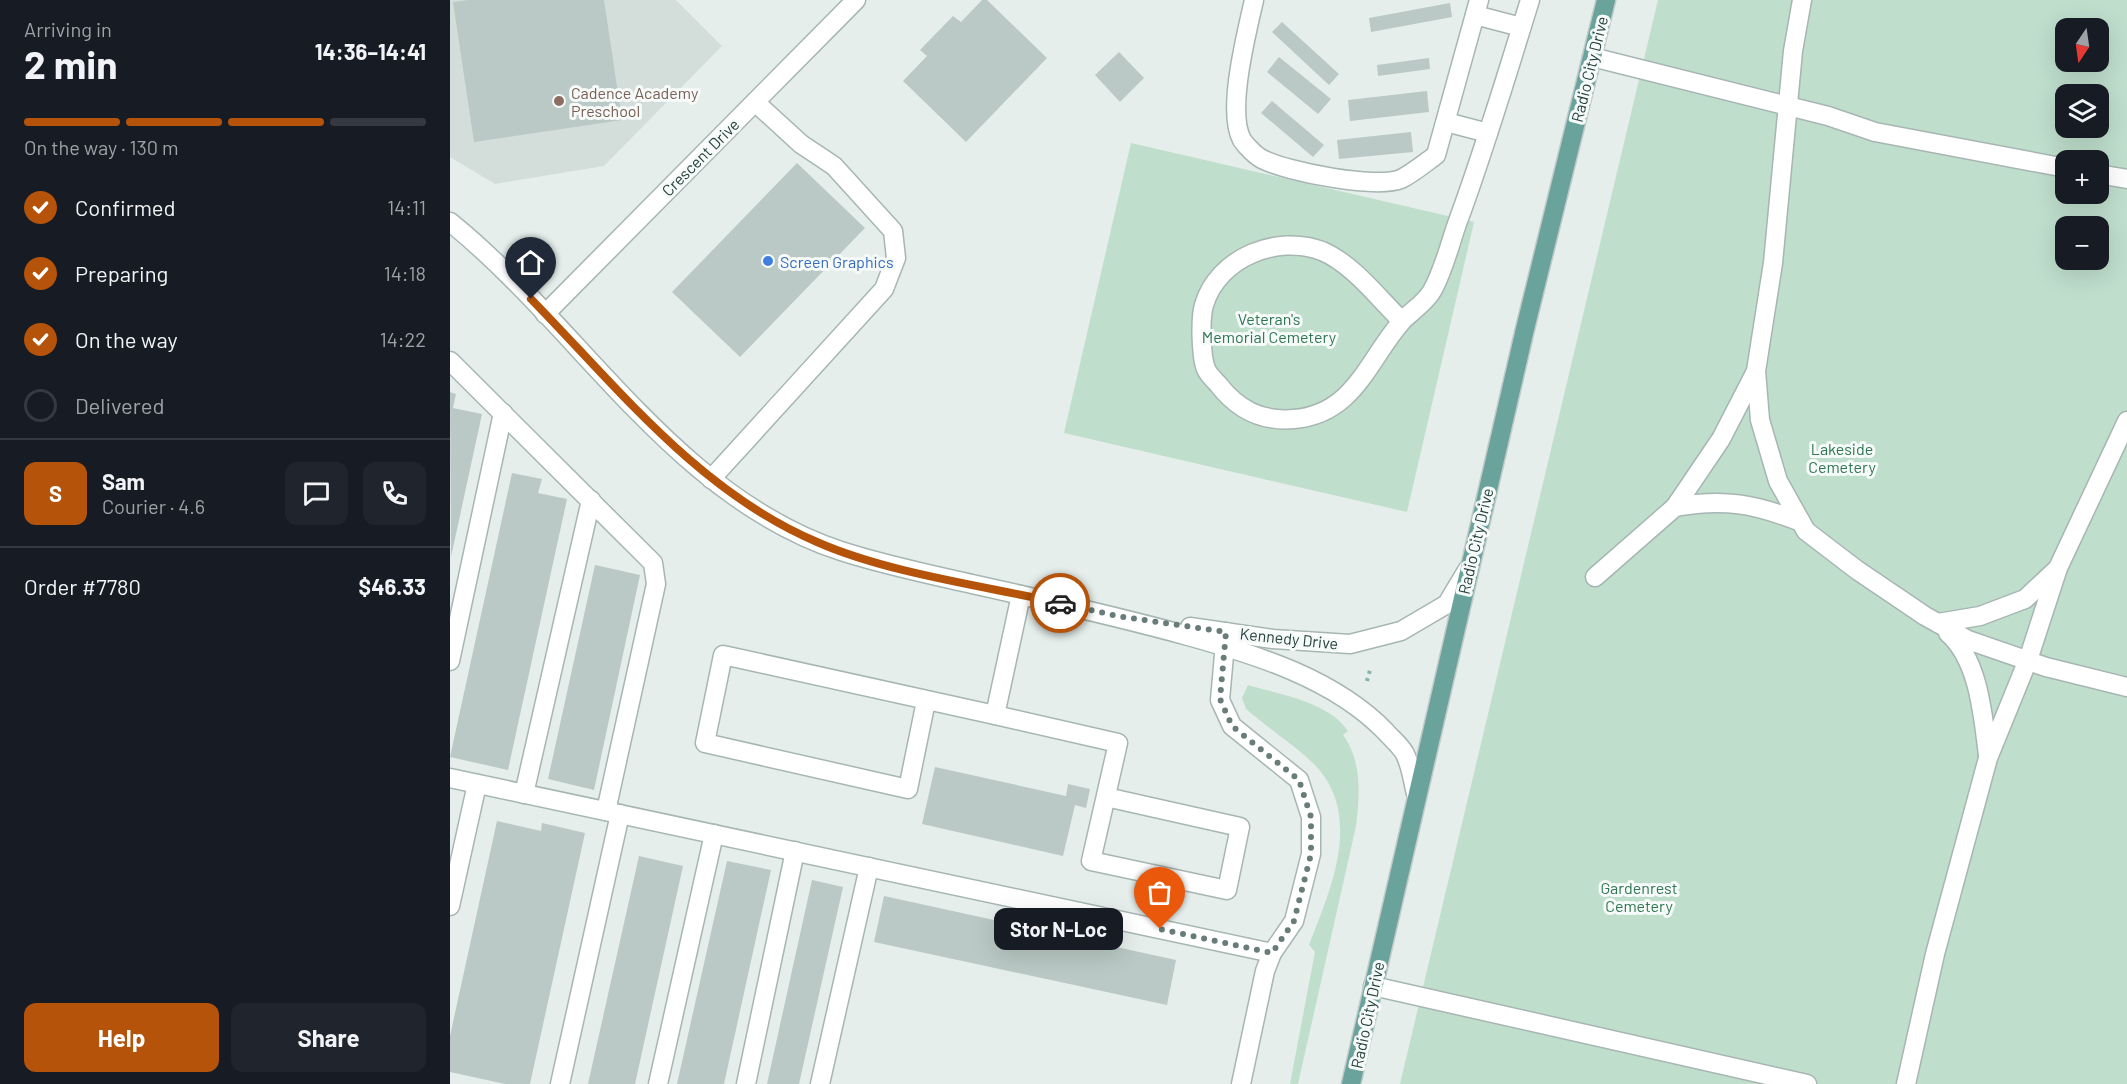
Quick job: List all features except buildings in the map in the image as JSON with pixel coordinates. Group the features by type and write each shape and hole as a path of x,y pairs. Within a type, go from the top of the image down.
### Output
{"main road":[{"name":"Radio City Drive","path":"1352,1084 1416,794 1606,0"}],"street":[{"name":"Crescent Drive","path":"545,314 856,0"},
{"path":"1254,0 1241,63 1236,107 1242,140 1261,159 1293,169 1352,181 1400,179 1436,155 1477,7 1521,27"},
{"path":"1402,321 1348,268 1324,252 1300,245 1271,246 1244,256 1220,278 1204,304 1202,333 1206,369 1228,397 1246,412 1275,419 1296,419 1321,411 1353,391 1402,321 1432,292 1488,133 1530,0"},
{"path":"1802,0 1793,51 1773,263 1756,371 1760,420 1778,481 1806,531 1857,570 1938,623 1968,640 2028,660 2127,687"},
{"path":"1592,57 1828,116 1875,132 2055,166"},
{"path":"711,479 884,289 896,258 893,231 834,166 801,144 754,102"},
{"path":"1446,122 1488,133"},
{"path":"2109,176 2127,179"},
{"name":"Kennedy Drive","path":"450,222 487,254 672,444 711,479 766,517 824,545 874,561 1225,639 1273,639 1350,644 1401,632 1447,604 1469,568"},
{"path":"450,361 653,563 656,584 560,1084"},
{"path":"1595,577 1675,507 1721,439 1756,371"},
{"path":"450,661 503,413"},
{"path":"1906,1084 1935,954 1988,758 2028,660 2058,568 2127,421"},
{"path":"524,794 591,500"},
{"path":"1675,507 1730,502 1762,507 1801,522"},
{"path":"1938,623 1980,616 2025,599 2058,568"},
{"path":"995,715 1021,595"},
{"path":"1938,623 1958,641 1982,700 1988,758"},
{"path":"1225,639 1220,699 1232,726 1299,780 1311,817 1311,854 1294,921 1272,953 1265,971 1240,1084"},
{"name":"Kennedy Drive","path":"1225,639 1248,653 1320,684 1374,720 1405,752 1416,794"},
{"path":"926,701 908,789 705,743 723,655 1118,743 1091,861 1227,890 1240,827 1106,797"},
{"path":"450,778 1272,953"},
{"path":"450,906 477,784"},
{"path":"658,1084 714,834"},
{"path":"746,1084 795,851"},
{"path":"820,1084 869,867"},
{"path":"1373,986 1807,1084"}],"path":[{"path":"1367,681 1370,670"}],"shaded area":[{"name":"Cadence Academy Preschool","path":"450,0 676,0 722,46 604,166 495,184 450,157"}],"green space":[{"name":"Lakeside Cemetery","path":"1658,0 2127,0 2127,1084 1400,1084"},
{"name":"Veteran's Memorial Cemetery","path":"1131,143 1474,222 1407,512 1064,433"},
{"path":"1248,685 1316,706 1339,721 1348,731 1343,735 1357,767 1356,826 1298,1084 1290,1084 1315,952 1309,945 1333,877 1340,829 1337,806 1329,784 1314,764 1246,709 1242,698"}],"way so far":[{"path":"1060,603 1117,616 1226,632 1220,699 1232,726 1299,780 1311,817 1311,854 1294,921 1272,953 1160,929"}],"place":[{"name":"Cadence Academy Preschool","path":"559,101"},
{"name":"Screen Graphics","path":"768,261"},
{"name":"Stor N-Loc","path":"1160,929"}],"route":[{"path":"531,299 672,444 711,479 766,517 817,542 874,561 1060,603"}],"park label":[{"name":"Gardenrest Cemetery","path":"1639,896"}]}
